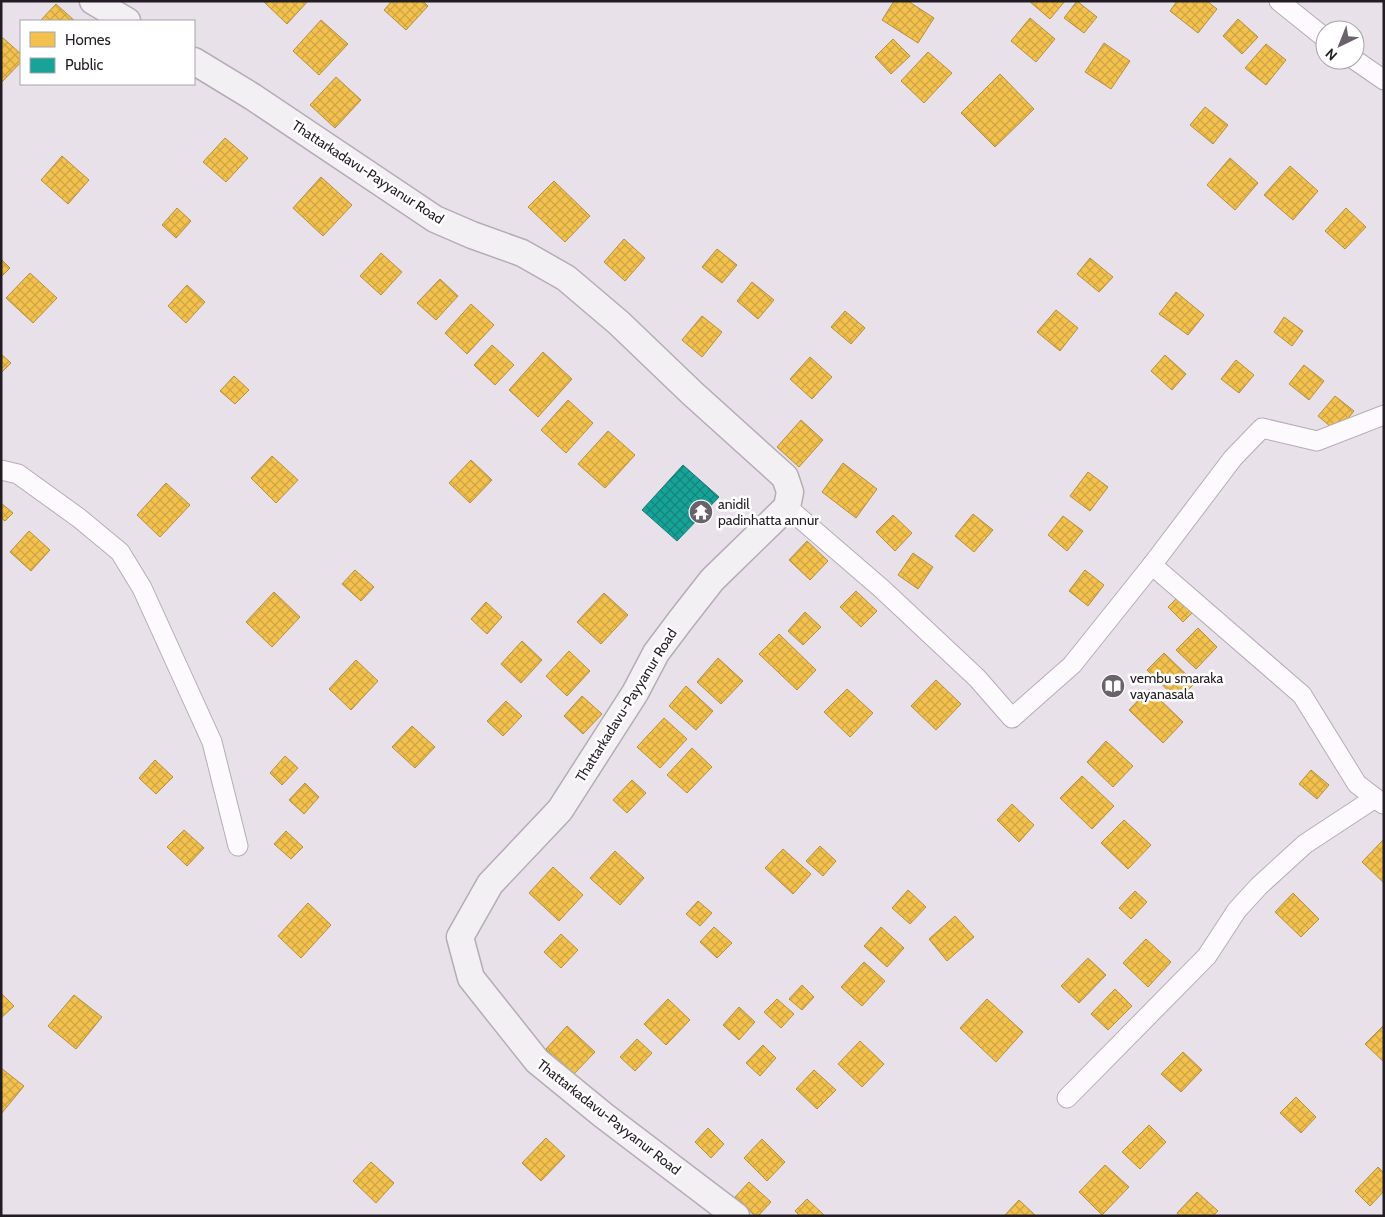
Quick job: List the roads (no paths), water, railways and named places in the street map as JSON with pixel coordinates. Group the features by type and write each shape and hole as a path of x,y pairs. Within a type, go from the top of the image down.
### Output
{"main road":[{"path":"94,1 125,20"},
{"name":"Thattarkadavu-Payyanur Road","path":"195,62 253,97 435,219 522,253 566,278 619,324 785,477 790,492 787,507 712,580 680,621 656,654 636,693 560,810 490,884 460,937 471,978 537,1061 603,1115 736,1216"}],"street":[{"path":"1279,1 1315,30"},
{"path":"1365,67 1384,80"},
{"path":"787,507 882,589 977,678 1012,718 1072,665 1152,565 1233,458 1262,428 1317,440 1384,415"},
{"path":"1,470 18,474 120,552 142,588 212,742 238,846"},
{"path":"1067,1098 1207,956 1237,910 1260,886 1305,844 1379,801 1357,784 1302,695 1152,565"}],"place":[{"name":"anidil padinhatta annur","path":"701,512"},
{"name":"vembu smaraka vayanasala","path":"1113,686"}]}
